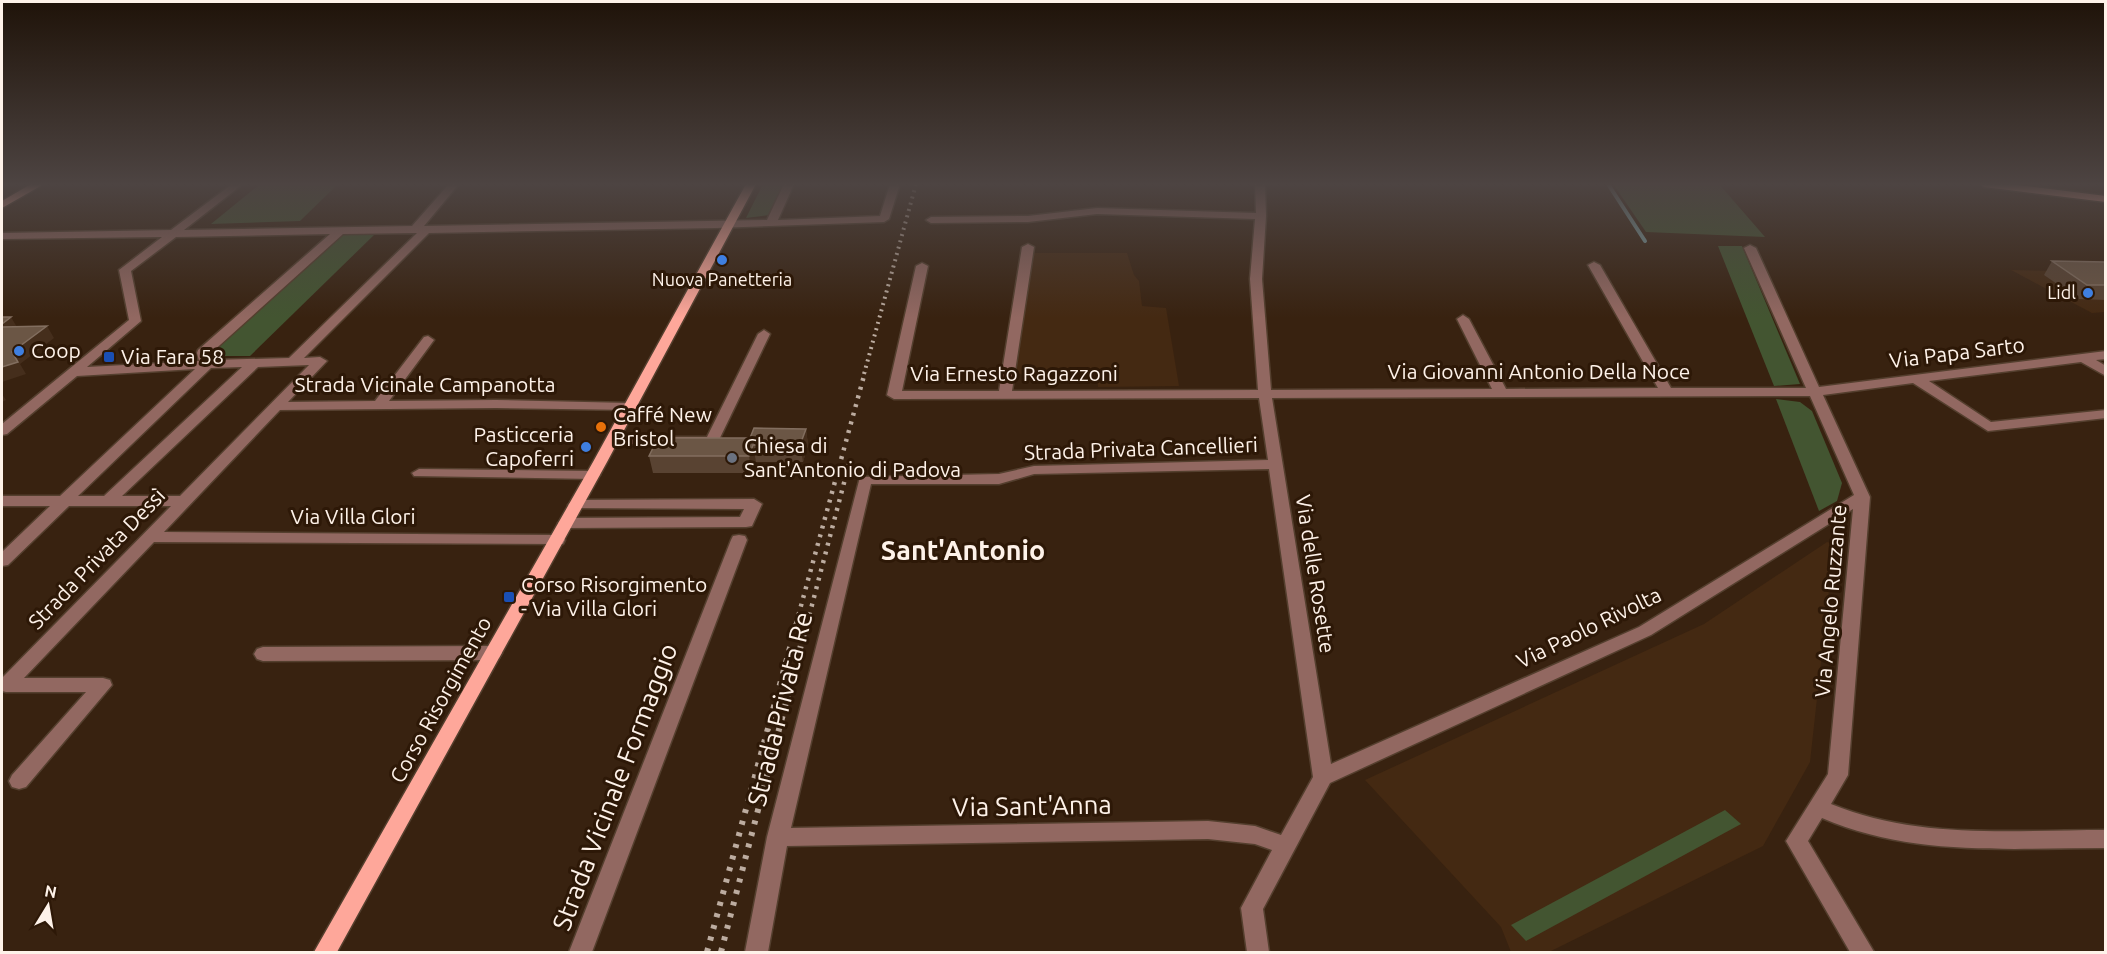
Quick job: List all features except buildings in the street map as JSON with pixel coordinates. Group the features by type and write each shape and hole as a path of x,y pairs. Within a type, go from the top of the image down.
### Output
{"main road":[{"name":"Corso Risorgimento","path":"325,952 612,441 727,229"}],"street":[{"path":"2,431 135,321 125,270 178,229"},
{"path":"2,236 496,229"},
{"name":"Via delle Rosette","path":"1260,229 1256,279 1265,394 1323,777"},
{"path":"292,362 420,230"},
{"path":"2,561 207,364 203,353 340,231"},
{"path":"1005,395 1028,247"},
{"name":"Via Angelo Ruzzante","path":"1750,248 1862,497 1838,775 1797,841 1862,952"},
{"name":"Via Ernesto Ragazzoni","path":"922,266 894,395 1265,394"},
{"path":"1594,266 1667,393"},
{"path":"1463,319 1501,393"},
{"path":"612,441 712,441 764,334"},
{"path":"379,405 428,340"},
{"name":"Via Papa Sarto","path":"1813,392 2106,355"},
{"path":"2082,358 2106,372"},
{"name":"Strada Vicinale Campanotta","path":"75,372 207,364 320,361 277,406"},
{"path":"110,500 254,363"},
{"path":"1916,379 1988,427 2106,414"},
{"name":"Via Giovanni Antonio Della Noce","path":"1265,394 1813,392"},
{"name":"Strada Vicinale Campanotta","path":"277,406 496,404 629,407"},
{"name":"Strada Privata Dessì","path":"4,687 277,406"},
{"name":"Strada Privata Cancellieri","path":"865,480 999,479 1034,470 1275,464"},
{"path":"419,473 593,475"},
{"name":"Strada Privata Re","path":"756,952 778,837 865,480"},
{"name":"Via Paolo Rivolta","path":"1323,777 1645,631 1862,497"},
{"path":"2,501 184,501"},
{"path":"566,523 746,522 754,504 576,505"},
{"name":"Via Villa Glori","path":"150,537 557,540"},
{"name":"Strada Vicinale Formaggio","path":"580,952 739,540"},
{"path":"263,654 493,653"},
{"name":"Strada Privata Dessì","path":"4,687 103,685 19,781"},
{"path":"1258,952 1252,908 1323,777"},
{"path":"1817,807 1861,825 1918,836 2106,839"},
{"name":"Via Sant'Anna","path":"778,837 1208,830 1255,834 1285,845"}],"shaded area":[{"path":"1030,253 1127,253 1134,275 1139,281 1142,306 1166,308 1179,386 1098,387 1097,373 1013,374"},
{"path":"2011,270 2105,272 2105,312 2092,313"},
{"path":"1827,542 1834,544 1810,762 1763,846 1549,952 1511,952 1501,927 1365,780 1704,624"}],"green space":[{"path":"1644,229 1758,229 1765,237 1646,232"},
{"path":"339,235 374,235 250,356 210,356 211,351"},
{"path":"1718,246 1742,246 1800,384 1774,386"},
{"path":"1776,399 1800,402 1812,411 1842,483 1837,501 1819,511"},
{"path":"1725,810 1741,824 1526,941 1511,925"}],"waterway":[{"path":"1637,229 1645,241"}],"railway":[{"path":"864,374 904,229"},
{"path":"796,624 865,372"},
{"path":"807,624 850,460"},
{"path":"707,952 797,622"},
{"path":"721,952 807,622"}],"place":[{"name":"Nuova Panetteria","path":"722,260"},
{"name":"Lidl","path":"2088,293"},
{"name":"Coop","path":"19,351"},
{"name":"Via Fara 58","path":"109,357"},
{"name":"Caffé New Bristol","path":"601,427"},
{"name":"Pasticceria Capoferri","path":"586,447"},
{"name":"Chiesa di Sant'Antonio di Padova","path":"732,458"},
{"name":"Corso Risorgimento - Via Villa Glori","path":"509,597"}],"district":[{"name":"Sant'Antonio","path":"963,551"}]}
